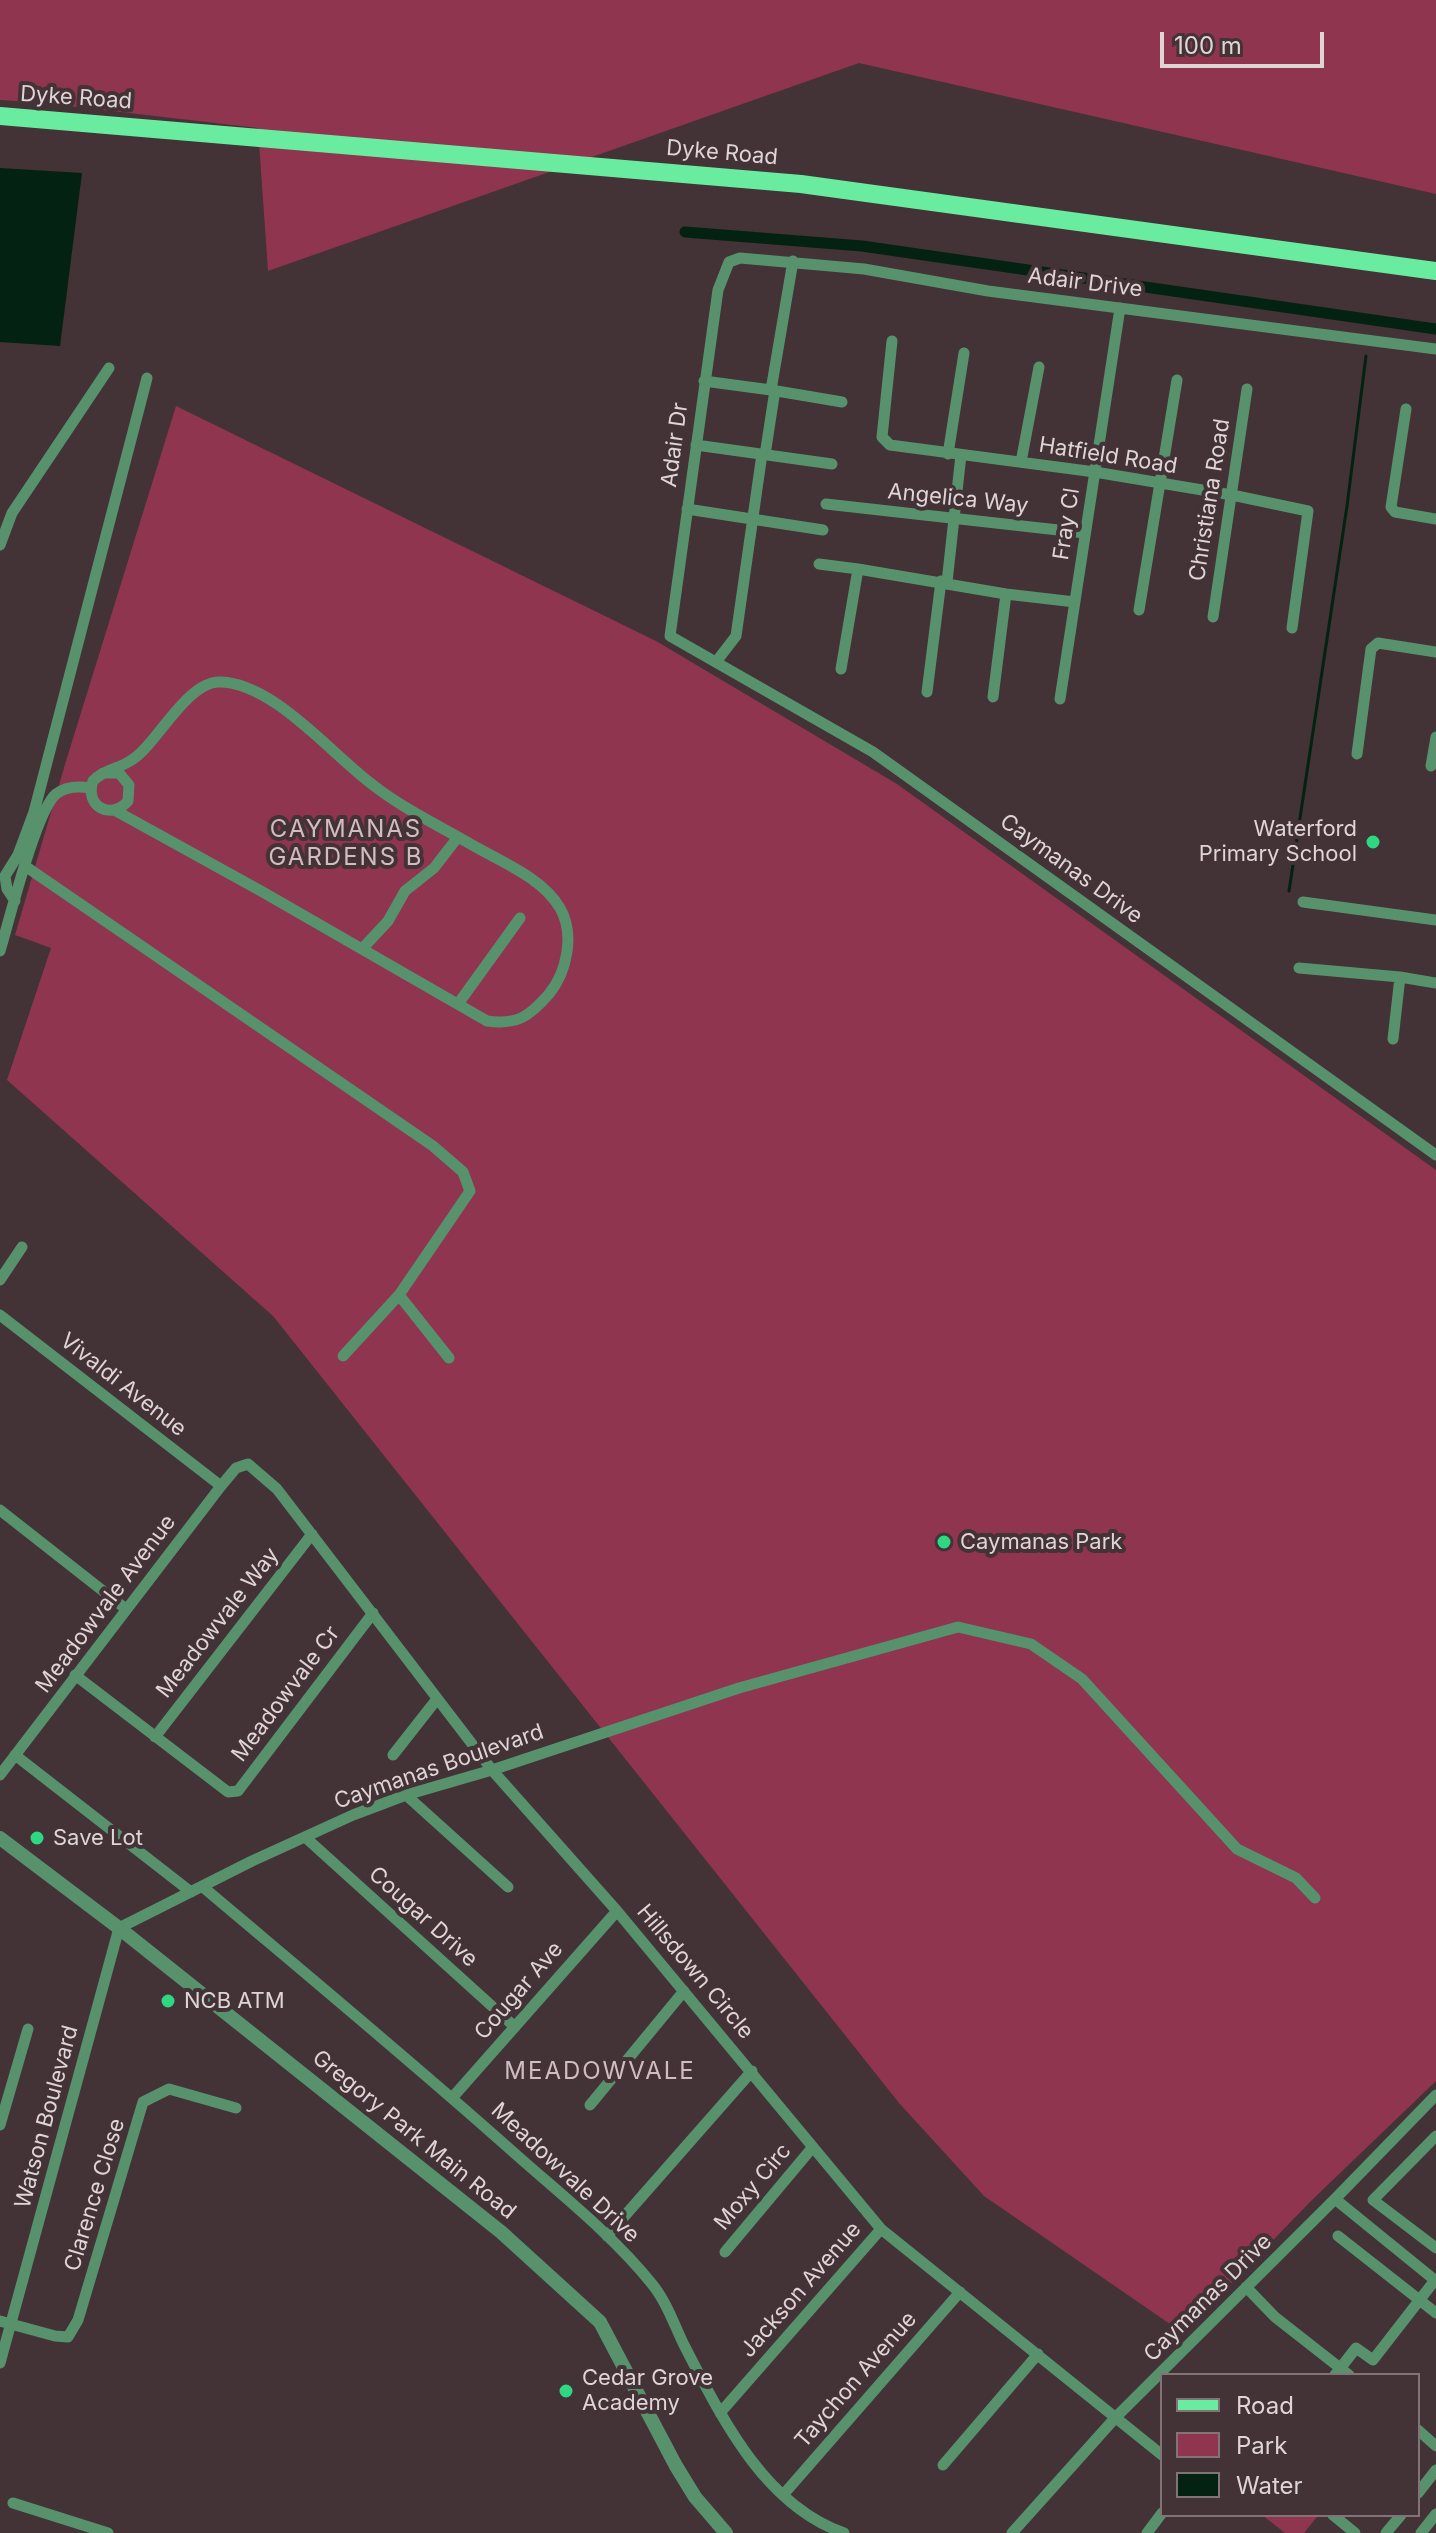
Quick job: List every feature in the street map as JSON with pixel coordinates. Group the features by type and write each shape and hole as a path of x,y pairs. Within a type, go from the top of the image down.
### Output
{"main road":[{"name":"Dyke Road","path":"0,116 801,184 1436,271"}],"street":[{"name":"Adair Drive","path":"729,262 740,258 864,269 988,291 1436,349"},
{"path":"716,662 736,636 793,261"},
{"name":"Adair Dr","path":"670,636 718,290 729,262"},
{"name":"Fray Cl","path":"1060,699 1120,308"},
{"name":"Hatfield Road","path":"892,341 882,437 890,445 1095,472 1308,511 1292,628"},
{"path":"948,454 964,353"},
{"path":"1021,462 1039,367"},
{"path":"0,545 12,513 109,368"},
{"path":"15,901 7,889 5,876 18,855 34,812 147,378"},
{"path":"1139,610 1177,380"},
{"path":"704,381 842,402"},
{"name":"Christiana Road","path":"1213,617 1247,389"},
{"path":"1406,409 1391,510 1436,519"},
{"path":"696,445 832,464"},
{"path":"927,692 956,520 961,455"},
{"name":"Angelica Way","path":"826,504 1085,533"},
{"path":"687,509 823,530"},
{"path":"819,564 1075,602"},
{"path":"841,669 858,569"},
{"path":"993,697 1006,594"},
{"name":"Caymanas Drive","path":"670,636 873,752 1436,1155"},
{"path":"1357,754 1371,649 1378,643 1436,652"},
{"path":"216,681 237,684 263,695 299,719 330,751 375,787 536,882 549,895 561,909 569,945 554,987 540,1004 518,1020 506,1024 487,1021 116,811 108,811 94,803 93,781 103,773 132,761 198,690 216,681"},
{"path":"1431,766 1436,737"},
{"path":"103,773 119,773 129,785 128,801 116,811"},
{"path":"0,951 46,808 56,794 76,786 91,788"},
{"path":"362,949 388,921 405,891 434,868 458,837"},
{"path":"25,866 433,1146 463,1172 470,1191 399,1295 343,1356"},
{"path":"1303,902 1436,920"},
{"path":"458,1004 520,918"},
{"path":"1299,968 1436,983"},
{"path":"1393,1039 1400,977"},
{"path":"0,1280 22,1247"},
{"path":"399,1295 449,1358"},
{"name":"Vivaldi Avenue","path":"0,1315 221,1486"},
{"name":"Meadowvale Avenue","path":"0,1775 221,1486 236,1468 248,1464"},
{"name":"Hillsdown Circle","path":"248,1464 277,1489 492,1770 617,1911 881,2229 1160,2453"},
{"path":"0,1510 126,1609"},
{"name":"Meadowvale Way","path":"155,1737 312,1534"},
{"name":"Meadowvale Cr","path":"75,1675 228,1792 238,1791 373,1613"},
{"name":"Caymanas Boulevard","path":"119,1928 252,1861 353,1815 406,1795 492,1770 739,1688 958,1627 1031,1644 1082,1679 1237,1849 1296,1878 1315,1898"},
{"path":"393,1755 437,1699"},
{"name":"Meadowvale Drive","path":"15,1755 197,1890 452,2098 607,2236 654,2286 720,2413 750,2459 783,2495 827,2527 844,2533"},
{"path":"406,1795 508,1887"},
{"name":"Cougar Drive","path":"305,1837 515,2027"},
{"name":"Gregory Park Main Road","path":"0,1838 119,1928 501,2232 600,2322 688,2487 726,2533"},
{"name":"Cougar Ave","path":"452,2098 617,1911"},
{"name":"Watson Boulevard","path":"0,2363 6,2323 119,1928"},
{"path":"590,2105 684,1991"},
{"path":"0,2125 3,2105 28,2029"},
{"path":"607,2236 752,2071"},
{"name":"Clarence Close","path":"6,2323 68,2337 78,2320 143,2102 169,2089 236,2108"},
{"name":"Caymanas Drive","path":"1166,2373 1246,2287 1436,2095"},
{"path":"1436,2136 1373,2200 1436,2248"},
{"name":"Moxy Circ","path":"725,2252 812,2148"},
{"path":"1246,2287 1275,2317 1342,2373 1356,2348 1373,2360 1436,2281 1335,2199"},
{"name":"Jackson Avenue","path":"720,2413 881,2229"},
{"path":"1338,2236 1436,2313"},
{"name":"Taychon Avenue","path":"783,2495 960,2292"},
{"path":"943,2465 1038,2354"},
{"name":"Caymanas Drive","path":"1012,2533 1116,2417 1158,2382"},
{"path":"1420,2432 1436,2446"},
{"path":"1420,2490 1436,2470"},
{"path":"13,2503 108,2533"},
{"path":"1421,2533 1436,2514"},
{"path":"1147,2533 1160,2516"},
{"path":"1335,2517 1355,2533"},
{"path":"1386,2533 1399,2517"}],"green space":[{"path":"0,0 1436,0 1436,194 859,63 268,271 258,128 0,100"},
{"name":"Caymanas Park","path":"176,406 656,641 897,784 1436,1170 1436,2081 1312,2200 1183,2333 984,2196 899,2103 273,1316 7,1080 51,948 15,935"},
{"path":"1265,2517 1317,2517 1304,2533 1285,2533"}],"water":[{"path":"0,168 82,173 60,346 0,342"}],"waterway":[{"path":"685,232 862,246 1436,329"},
{"path":"1289,891 1347,506 1366,356"}],"place":[{"name":"Waterford Primary School","path":"1373,842"},
{"name":"Caymanas Park","path":"944,1542"},
{"name":"Save Lot","path":"37,1838"},
{"name":"NCB ATM","path":"168,2001"},
{"name":"Cedar Grove Academy","path":"566,2391"}],"district":[{"name":"CAYMANAS GARDENS B","path":"346,844"},
{"name":"MEADOWVALE","path":"600,2072"}]}
